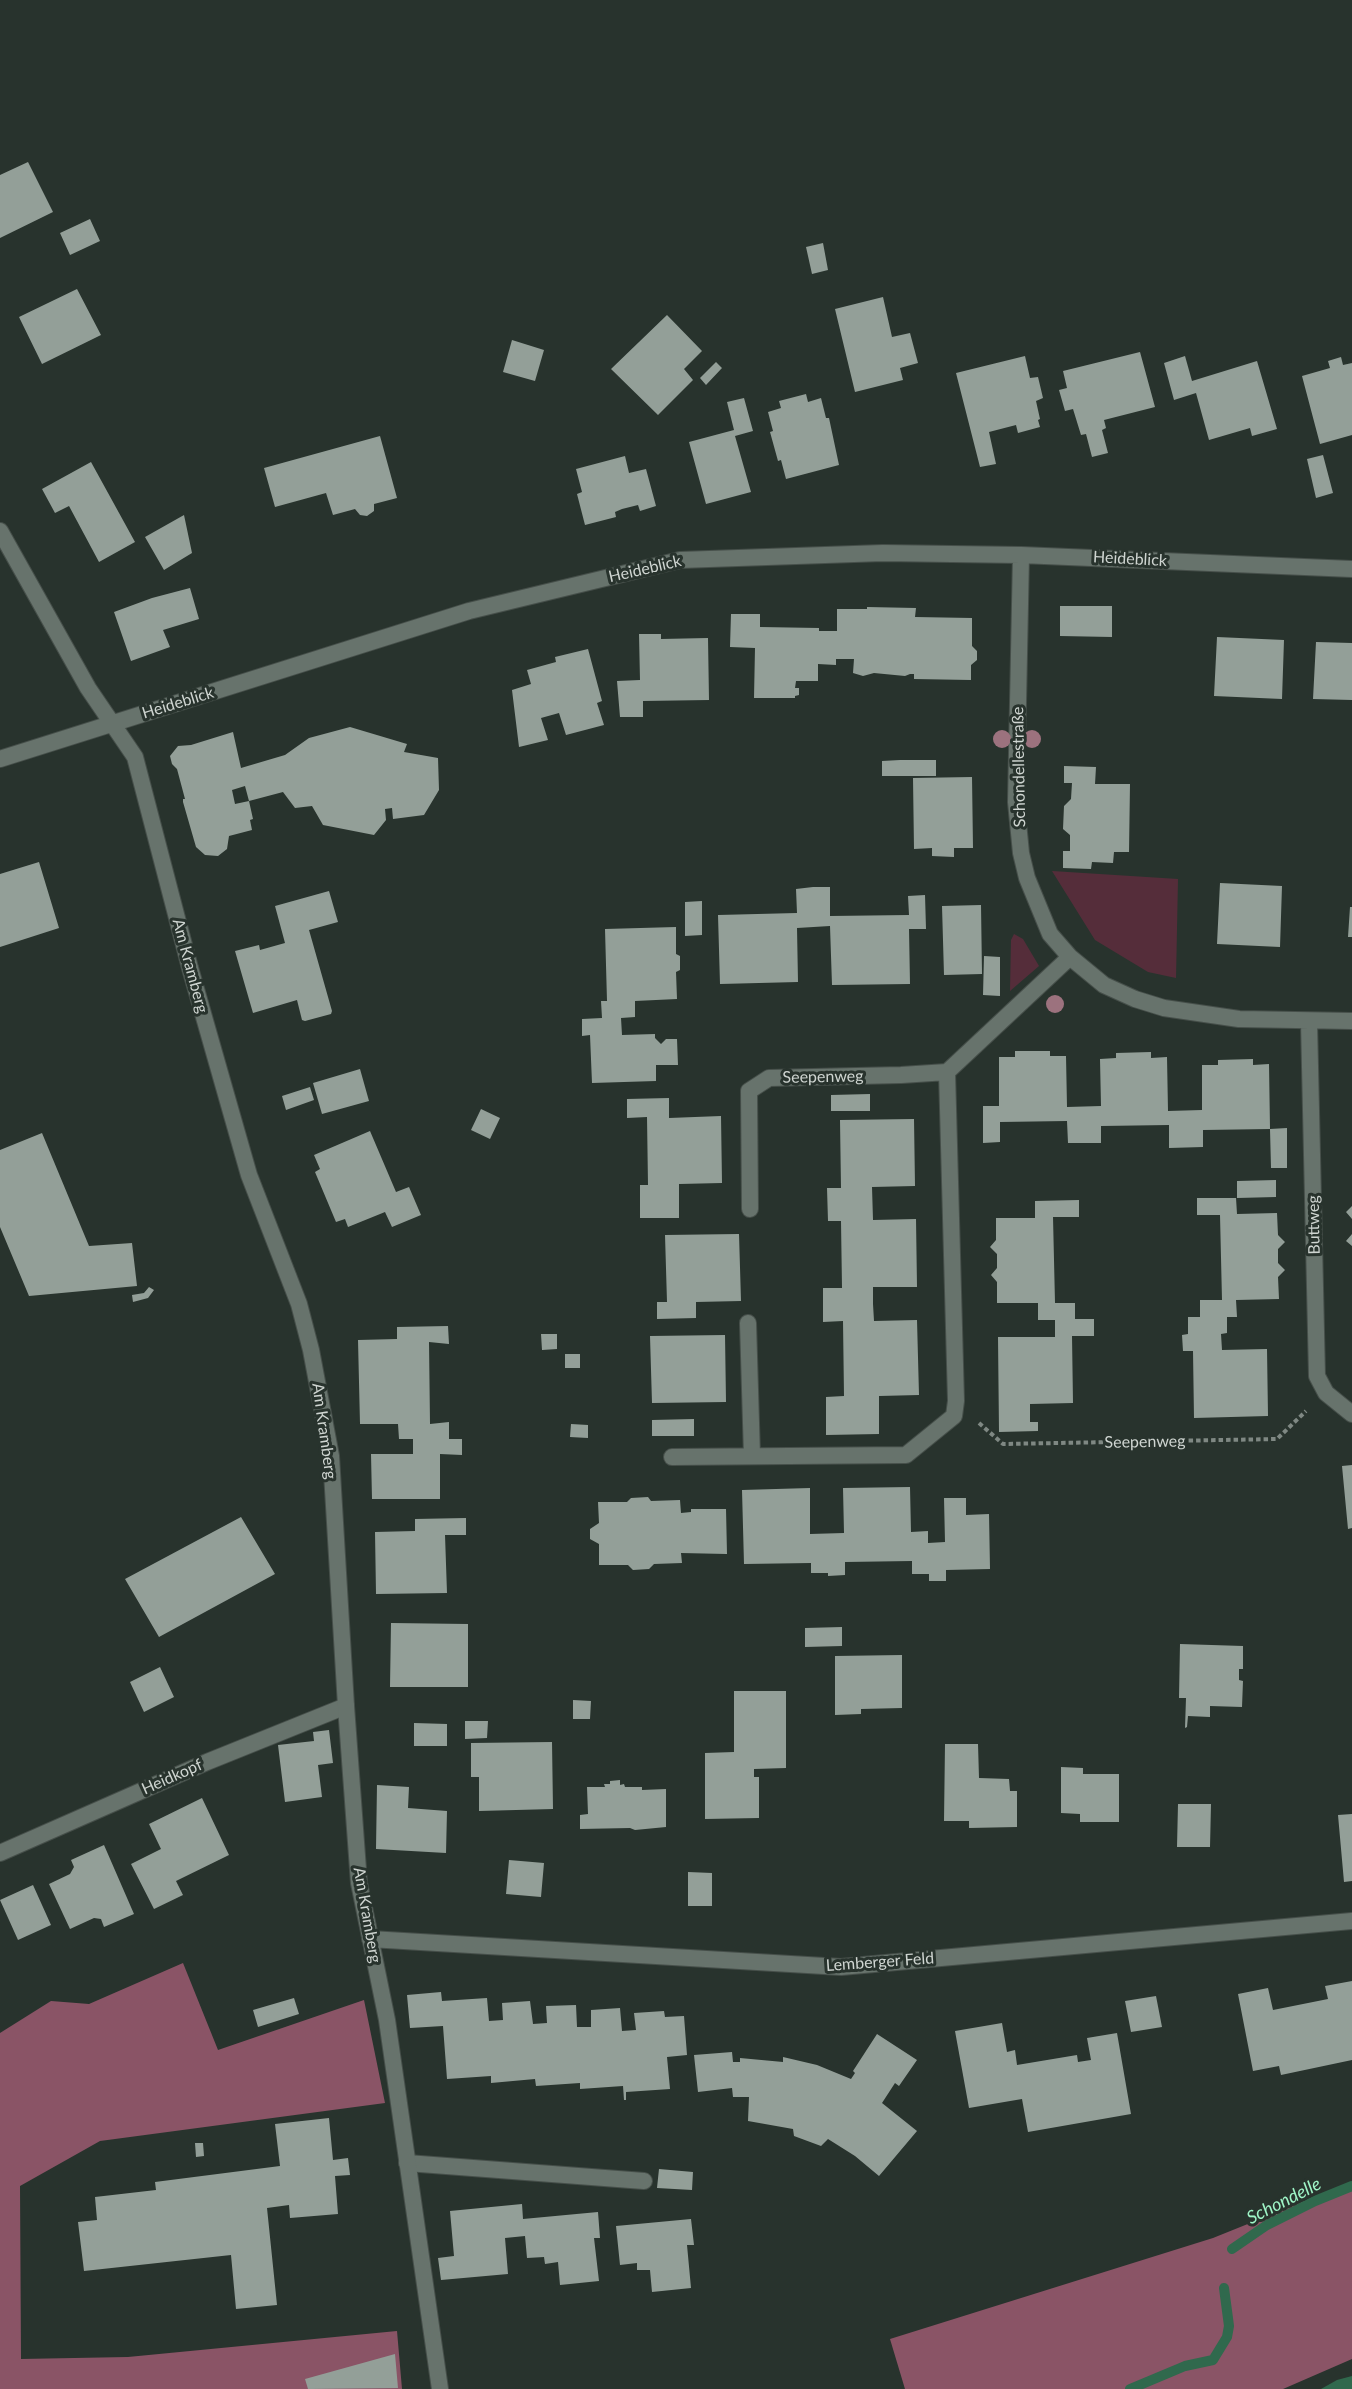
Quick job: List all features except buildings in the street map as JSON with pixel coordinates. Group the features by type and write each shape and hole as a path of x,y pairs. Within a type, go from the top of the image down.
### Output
{"street":[{"name":"Am Kramberg","path":"0,531 88,688 135,757 190,968 249,1175 299,1304 311,1350 331,1456 359,1883 387,2020 440,2389"},
{"name":"Heideblick","path":"0,759 469,611 680,560 883,553 1021,555 1352,569"},
{"name":"Schondellestraße","path":"1021,555 1016,802 1021,853 1027,878 1050,934 1070,957 1104,985 1164,1008 1239,1019 1352,1022"},
{"path":"672,1457 906,1455 954,1416 956,1401 947,1072 1070,957"},
{"name":"Buttweg","path":"1309,1022 1317,1376 1326,1393"},
{"name":"Seepenweg","path":"750,1209 749,1091 769,1078 947,1072"},
{"path":"748,1323 752,1456"},
{"path":"1326,1393 1352,1414"},
{"name":"Heidkopf","path":"0,1853 207,1762 346,1706"},
{"name":"Lemberger Feld","path":"370,1939 840,1967 1352,1921"},
{"path":"407,2163 644,2181"}],"path":[{"name":"Seepenweg","path":"954,1416 977,1422 1003,1444 1278,1439 1326,1393"}],"shaded area":[{"path":"1052,871 1178,879 1176,978 1148,972 1095,940"},
{"path":"1014,934 1023,939 1039,966 1010,991 1011,940"},
{"path":"183,1963 218,2050 364,2000 385,2103 100,2141 20,2186 21,2359 128,2357 397,2331 402,2389 0,2389 0,2033 51,2001 89,2004"},
{"path":"1352,2182 1352,2359 1283,2389 905,2389 890,2339 1213,2238"},
{"path":"1352,2376 1352,2389 1321,2389 1337,2380"}],"waterway":[{"name":"Schondelle","path":"1232,2249 1267,2225 1352,2186"},
{"name":"Schondelle","path":"1130,2389 1185,2366 1213,2360 1227,2337 1229,2326 1224,2288"}]}
